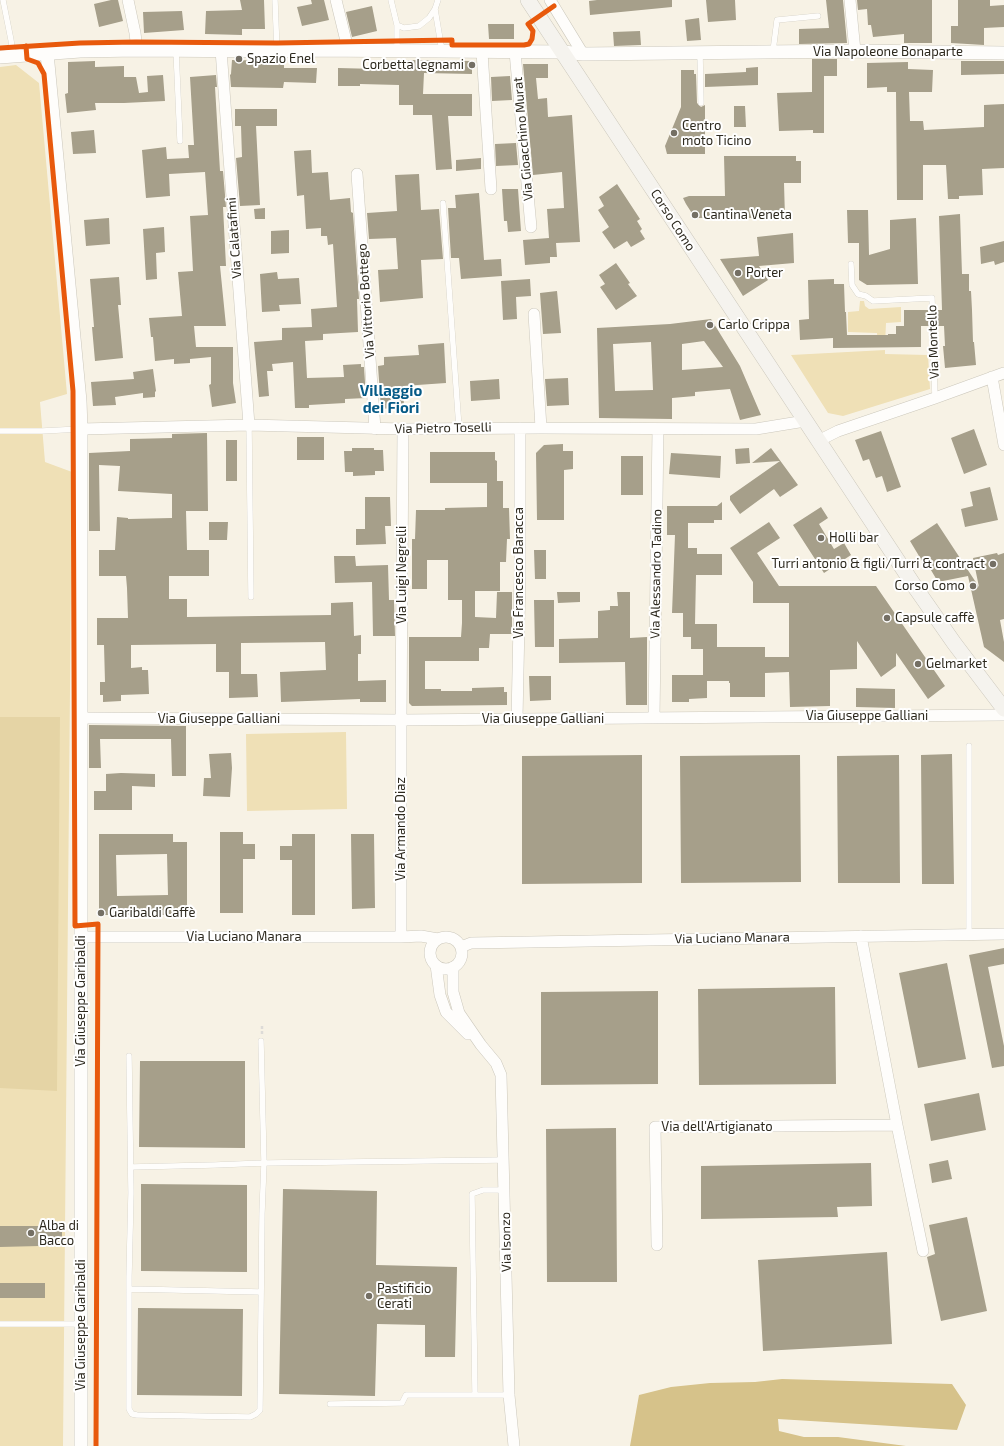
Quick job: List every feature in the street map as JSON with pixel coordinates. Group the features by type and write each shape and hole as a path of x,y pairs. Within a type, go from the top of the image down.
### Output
{"main road":[{"name":"Corso Como","path":"528,0 563,52 587,92 818,441 950,637 1004,709"}],"street":[{"path":"128,0 137,50"},
{"path":"336,0 346,41 346,50"},
{"path":"550,0 584,54"},
{"path":"850,0 855,51"},
{"name":"Via Napoleone Bonaparte","path":"6,56 137,50 346,50 563,52 584,54 773,51 1004,53"},
{"name":"Via Calatafimi","path":"221,50 223,93 249,425"},
{"path":"482,52 491,189"},
{"name":"Via Gioacchino Murat","path":"515,52 531,227"},
{"name":"Via Giuseppe Garibaldi","path":"47,53 80,401 81,429 82,718 80,1446"},
{"name":"Via Vittorio Bottego","path":"357,174 375,428"},
{"path":"534,314 541,428"},
{"path":"818,441 838,431 1004,373"},
{"path":"992,377 1004,445"},
{"name":"Via Pietro Toselli","path":"81,429 249,425 403,429 756,429 806,421"},
{"name":"Via Francesco Baracca","path":"517,719 520,575 520,428"},
{"name":"Via Luigi Negrelli","path":"400,720 403,429"},
{"name":"Via Alessandro Tadino","path":"654,718 658,429"},
{"name":"Via Giuseppe Galliani","path":"82,718 400,720 1004,715"},
{"name":"Via Armando Diaz","path":"400,720 404,937"},
{"name":"Via Luciano Manara","path":"461,948 471,943 1004,934"},
{"name":"Via Luciano Manara","path":"81,937 421,936 438,939"},
{"path":"861,936 923,1251"},
{"path":"404,937 423,945 430,954 436,966 444,969 453,967 460,960 462,952 458,943 451,938 442,937 432,945 430,954"},
{"name":"Via Isonzo","path":"436,966 440,995 446,1012 458,1025 481,1045"},
{"name":"Via Isonzo","path":"453,967 453,992 459,1013 481,1045 496,1063 501,1075 509,1395 514,1446"},
{"name":"Via dell'Artigianato","path":"657,1245 655,1127 897,1125"}],"lane":[{"name":"Via Napoleone Bonaparte","path":"3,0 11,40 6,56"},
{"path":"275,0 277,51"},
{"path":"391,0 397,25 397,51"},
{"path":"397,25 404,28 419,26 435,10 438,0"},
{"path":"435,10 442,52"},
{"path":"773,51 777,20 818,16"},
{"path":"176,50 180,141"},
{"path":"700,52 701,102"},
{"path":"443,203 458,428"},
{"name":"Via Montello","path":"851,264 852,285 858,294 866,296 873,301 932,298 935,398"},
{"path":"249,425 251,596"},
{"path":"0,431 81,429"},
{"path":"969,746 969,934"},
{"path":"129,1056 131,1167 129,1410 132,1414 137,1415 250,1417 260,1410 264,1163 261,1041"},
{"path":"131,1167 215,1166 264,1163 504,1160"},
{"path":"475,1394 472,1194 483,1190 505,1190"},
{"path":"129,1289 261,1292"},
{"path":"0,1324 81,1324"},
{"path":"330,1404 402,1403 406,1395 509,1395"}],"shaded area":[{"path":"16,65 39,83 67,394 40,402 45,462 72,472 63,1446 0,1446 0,67"},
{"path":"860,301 864,301 865,306 869,309 901,307 901,322 886,323 885,345 878,345 877,333 848,332 848,312 859,311"},
{"path":"885,350 885,354 928,355 930,389 843,416 828,413 791,355"},
{"path":"0,717 60,717 57,1091 0,1088"},
{"path":"346,732 347,809 247,811 246,734"},
{"path":"782,1379 952,1384 966,1405 957,1430 778,1419 779,1431 804,1437 838,1437 906,1446 630,1446 639,1395 671,1387"}],"building":[{"path":"118,0 123,21 99,27 94,4"},
{"path":"240,0 264,0 265,29 242,29 242,35 205,34 206,11 242,10"},
{"path":"311,0 324,0 329,20 302,26 297,7 312,4"},
{"path":"672,0 672,7 590,15 589,1"},
{"path":"706,0 735,0 736,20 708,22"},
{"path":"826,0 843,0 847,43 799,44 799,29 829,28"},
{"path":"857,0 932,0 932,43 904,43 904,34 873,37 871,25 868,25 867,9 858,10"},
{"path":"958,0 990,0 990,6 1004,5 1004,27 984,28 984,45 951,43 951,26 958,26"},
{"path":"372,6 377,31 352,37 346,12"},
{"path":"182,11 184,30 144,33 143,12"},
{"path":"699,18 701,40 687,41 685,20"},
{"path":"488,24 514,24 514,39 489,39"},
{"path":"640,31 641,45 614,46 613,32"},
{"path":"812,59 837,59 837,76 824,76 824,133 813,133 813,130 779,131 777,93 812,92"},
{"path":"232,60 284,61 284,68 317,68 316,83 284,82 283,88 231,87 230,75"},
{"path":"95,61 95,67 124,66 124,77 136,77 139,93 148,92 147,76 163,75 165,101 95,103 96,110 67,113 65,94 68,93 68,62"},
{"path":"385,61 472,61 472,74 424,73 423,94 472,94 472,116 448,116 452,169 436,170 432,115 413,115 413,105 399,105 399,85 360,84 360,86 338,86 338,68 377,69 377,65 385,65"},
{"path":"961,61 1004,61 1004,74 961,75"},
{"path":"908,62 908,69 933,70 932,92 909,92 910,121 923,121 924,130 984,127 984,105 1004,104 1004,168 982,169 983,195 959,196 959,199 948,199 946,165 923,165 923,200 897,200 896,92 887,92 887,87 867,88 867,63"},
{"path":"523,64 548,64 548,78 536,78 538,99 547,98 548,117 572,115 580,242 556,243 557,257 550,257 550,263 525,265 523,240 549,238 547,209 564,208 562,172 533,175"},
{"path":"758,67 758,85 705,87 705,74 746,72 746,68"},
{"path":"681,70 694,70 694,74 696,74 697,103 701,107 705,105 705,154 667,154 665,146 681,107"},
{"path":"216,75 217,87 215,87 220,171 223,171 226,207 223,207 226,266 220,266 226,326 194,326 196,347 233,347 233,383 236,403 212,407 209,385 211,384 211,357 190,359 190,363 174,364 174,359 155,361 153,337 151,337 149,318 182,316 178,272 193,271 190,216 208,215 205,172 169,174 170,196 146,198 142,150 166,147 167,159 189,158 188,145 194,145 190,77"},
{"path":"510,76 512,100 492,101 491,77"},
{"path":"734,106 745,106 746,127 734,127"},
{"path":"235,109 277,109 277,126 256,126 260,205 240,206 236,158 242,157 241,126 235,126"},
{"path":"94,130 96,153 73,154 71,132"},
{"path":"516,143 518,165 496,166 495,144"},
{"path":"311,150 312,173 328,172 330,200 350,198 351,212 353,213 359,299 357,299 358,332 323,334 323,340 305,341 307,378 344,377 343,365 361,364 361,367 364,367 366,398 345,399 345,403 309,405 309,408 295,408 293,362 272,364 273,371 267,371 269,396 259,397 254,342 282,340 282,328 312,327 311,309 337,307 333,244 328,245 327,236 321,236 321,228 306,229 304,195 297,196 294,151"},
{"path":"724,156 796,156 796,161 801,161 801,183 784,183 785,218 695,218 683,198 689,196 725,196"},
{"path":"481,158 481,169 456,171 456,160"},
{"path":"419,174 421,210 439,209 443,259 421,260 423,298 380,302 378,270 398,269 396,238 369,239 367,213 397,211 395,175"},
{"path":"617,184 640,219 637,221 642,229 640,231 645,239 631,247 627,241 614,249 602,232 609,227 598,210 604,206 599,197"},
{"path":"502,189 518,189 521,231 508,232 507,221 504,221"},
{"path":"479,193 484,260 501,259 502,276 461,279 459,258 451,258 448,208 456,208 455,195"},
{"path":"265,208 265,219 255,219 254,209"},
{"path":"847,210 868,210 869,255 890,249 890,220 916,218 918,284 867,285 859,280 859,243 848,243"},
{"path":"960,214 962,274 969,274 969,291 971,291 973,342 976,365 945,368 943,346 945,346 944,326 937,326 937,310 942,310 939,216"},
{"path":"109,218 110,244 86,246 84,220"},
{"path":"164,227 165,252 156,253 157,279 146,280 143,229"},
{"path":"289,230 289,253 271,254 271,231"},
{"path":"793,233 794,263 759,266 768,280 743,296 720,259 759,256 757,237"},
{"path":"1004,241 1004,262 995,265 994,261 981,264 980,247"},
{"path":"616,263 637,296 616,310 600,287 605,284 599,275"},
{"path":"277,272 278,279 299,278 301,304 279,305 280,311 262,312 260,274"},
{"path":"119,277 121,305 118,305 123,358 95,361 90,279"},
{"path":"530,279 531,296 516,297 517,319 503,320 501,281"},
{"path":"834,279 834,284 844,284 847,335 896,334 896,326 904,326 904,310 928,310 929,326 921,326 921,347 833,348 833,338 800,340 799,320 809,319 808,280"},
{"path":"557,291 561,333 543,334 540,293"},
{"path":"711,319 740,366 761,415 740,420 730,389 695,392 695,396 672,398 672,419 599,418 597,328 670,324","holes":["704,341 723,367 682,370 682,344","651,342 653,390 615,391 613,344"]},
{"path":"444,343 446,383 403,386 404,407 381,409 378,366 384,365 384,357 419,355 418,345"},
{"path":"153,369 156,391 155,397 143,398 143,393 115,397 116,405 93,406 91,382 134,379 133,372"},
{"path":"568,378 569,405 547,406 545,379"},
{"path":"499,379 500,399 471,401 470,381"},
{"path":"974,429 987,465 964,474 951,438"},
{"path":"881,431 901,487 887,492 882,476 876,478 869,459 863,461 855,440"},
{"path":"207,433 208,511 186,511 187,550 209,550 209,576 169,576 169,599 187,599 187,617 331,615 331,603 353,602 354,636 361,635 361,654 358,654 358,681 386,680 386,702 360,702 360,699 281,702 280,672 326,670 325,642 241,643 241,674 257,674 258,697 229,698 229,672 216,672 216,644 131,645 131,668 142,667 142,670 148,670 149,694 121,695 121,701 103,702 103,695 100,695 100,682 105,682 104,645 97,645 97,618 128,618 126,576 99,576 99,550 115,550 117,517 128,519 172,518 172,494 118,491 120,466 99,465 100,531 89,531 89,453 130,451 130,439 172,438 172,434"},
{"path":"297,437 324,437 324,460 297,460"},
{"path":"226,440 237,440 237,481 226,481"},
{"path":"563,444 563,451 573,451 573,469 564,470 564,520 537,520 536,453 544,445"},
{"path":"352,448 374,448 374,450 383,450 384,471 375,471 375,475 353,476 353,472 345,472 344,451 352,451"},
{"path":"749,448 750,463 736,464 735,449"},
{"path":"771,448 798,485 780,497 774,489 740,514 730,500 730,496 780,461 752,463"},
{"path":"430,452 495,452 495,460 497,461 497,481 503,481 503,508 509,508 510,539 507,539 506,562 500,562 500,591 475,591 475,617 496,618 497,592 512,592 512,634 490,634 489,648 479,648 479,661 425,661 425,689 441,689 441,691 472,691 472,688 504,687 504,692 507,692 507,705 412,706 409,703 409,637 461,637 462,623 462,600 448,600 448,560 427,560 427,589 412,589 412,539 415,539 416,510 445,510 445,508 487,507 487,483 430,483"},
{"path":"671,453 721,456 720,478 669,474"},
{"path":"621,456 643,456 643,495 621,495"},
{"path":"990,487 998,520 965,527 961,509 973,506 970,492"},
{"path":"365,497 390,497 391,526 385,526 386,544 356,545 356,529 365,529"},
{"path":"722,502 722,520 714,520 714,523 688,523 688,548 697,548 697,554 722,554 722,575 696,575 695,624 717,624 717,647 765,647 765,657 789,657 789,603 753,603 753,582 730,548 769,522 780,538 757,553 779,586 876,586 945,686 928,699 896,653 896,666 881,677 857,641 857,669 830,670 830,706 790,707 789,672 765,673 765,697 730,697 729,681 707,681 707,698 689,699 689,702 672,702 672,675 703,675 703,649 691,649 691,637 683,637 683,613 672,613 675,535 667,535 667,506 717,506"},
{"path":"821,507 828,518 819,524 834,549 844,543 851,555 824,573 793,525"},
{"path":"209,522 228,522 227,540 209,540"},
{"path":"937,523 979,587 973,558 1004,553 1004,619 1000,620 1004,642 1004,662 984,647 968,576 938,582 928,565 925,566 910,541"},
{"path":"534,550 546,550 546,579 535,579"},
{"path":"334,556 355,556 356,566 388,565 389,600 394,600 395,636 373,636 372,582 335,583"},
{"path":"557,592 580,592 580,602 558,603"},
{"path":"617,592 630,592 630,638 647,637 647,705 626,705 625,662 559,663 559,639 598,638 598,611 610,610 610,606 618,606"},
{"path":"534,600 554,600 554,647 535,647"},
{"path":"529,676 551,676 551,700 530,701"},
{"path":"856,688 895,689 895,708 856,707"},
{"path":"89,725 186,726 186,776 172,776 171,739 100,739 101,768 89,768"},
{"path":"231,753 232,768 230,797 203,796 204,778 211,778 209,754"},
{"path":"952,754 954,884 922,884 921,755"},
{"path":"642,755 642,883 522,884 522,756"},
{"path":"800,755 801,882 681,883 680,756"},
{"path":"899,755 900,883 838,883 837,756"},
{"path":"106,774 155,774 155,787 132,786 132,810 94,810 94,791 106,791"},
{"path":"220,832 243,832 243,844 255,844 255,859 243,859 243,913 220,913"},
{"path":"99,834 173,834 173,842 187,842 187,907 178,907 178,915 99,915","holes":["167,854 168,895 117,896 116,855"]},
{"path":"292,834 315,834 315,915 292,915 292,860 280,860 280,846 292,846"},
{"path":"351,834 374,834 375,908 352,909"},
{"path":"1004,948 1004,964 988,967 1004,1046 1004,1066 992,1068 969,955"},
{"path":"947,963 966,1059 918,1068 899,973"},
{"path":"835,987 836,1084 699,1085 698,989"},
{"path":"658,991 658,1084 541,1085 541,992"},
{"path":"140,1061 245,1061 245,1148 139,1147"},
{"path":"979,1093 986,1130 931,1141 924,1104"},
{"path":"616,1128 617,1282 547,1282 546,1129"},
{"path":"948,1160 952,1179 932,1183 929,1164"},
{"path":"871,1163 872,1206 837,1207 838,1217 701,1219 701,1166"},
{"path":"141,1184 247,1185 247,1272 141,1271"},
{"name":"Pastificio Cerati","path":"283,1189 377,1191 376,1265 457,1267 455,1357 425,1357 425,1325 377,1324 375,1396 279,1394"},
{"path":"967,1217 987,1311 941,1321 927,1257 935,1254 929,1225"},
{"name":"Alba di Bacco","path":"0,1226 62,1226 62,1240 39,1240 39,1246 0,1247"},
{"path":"887,1252 892,1344 763,1351 758,1260"},
{"name":"Alba di Bacco","path":"0,1283 45,1283 45,1298 0,1298"},
{"path":"138,1308 243,1309 242,1396 137,1395"}],"cycle path":[{"path":"0,48 80,43 136,42 277,43 452,40 452,45 524,45 529,44 532,39 533,31 528,24 554,6"},
{"path":"26,46 27,59 38,63 44,74 73,391 75,926 98,924 96,1446"}],"place":[{"name":"Spazio Enel","path":"239,59"},
{"name":"Corbetta legnami","path":"472,65"},
{"name":"Centro moto Ticino","path":"674,133"},
{"name":"Cantina Veneta","path":"695,215"},
{"name":"Porter","path":"738,273"},
{"name":"Carlo Crippa","path":"710,325"},
{"name":"Holli bar","path":"821,538"},
{"name":"Turri antonio & figli/Turri & contract","path":"993,564"},
{"name":"Corso Como","path":"973,586"},
{"name":"Capsule caffè","path":"887,618"},
{"name":"Gelmarket","path":"918,664"},
{"name":"Garibaldi Caffè","path":"101,913"},
{"name":"Alba di Bacco","path":"31,1233"},
{"name":"Pastificio Cerati","path":"369,1296"}],"district":[{"name":"Villaggio dei Fiori","path":"391,400"}]}
